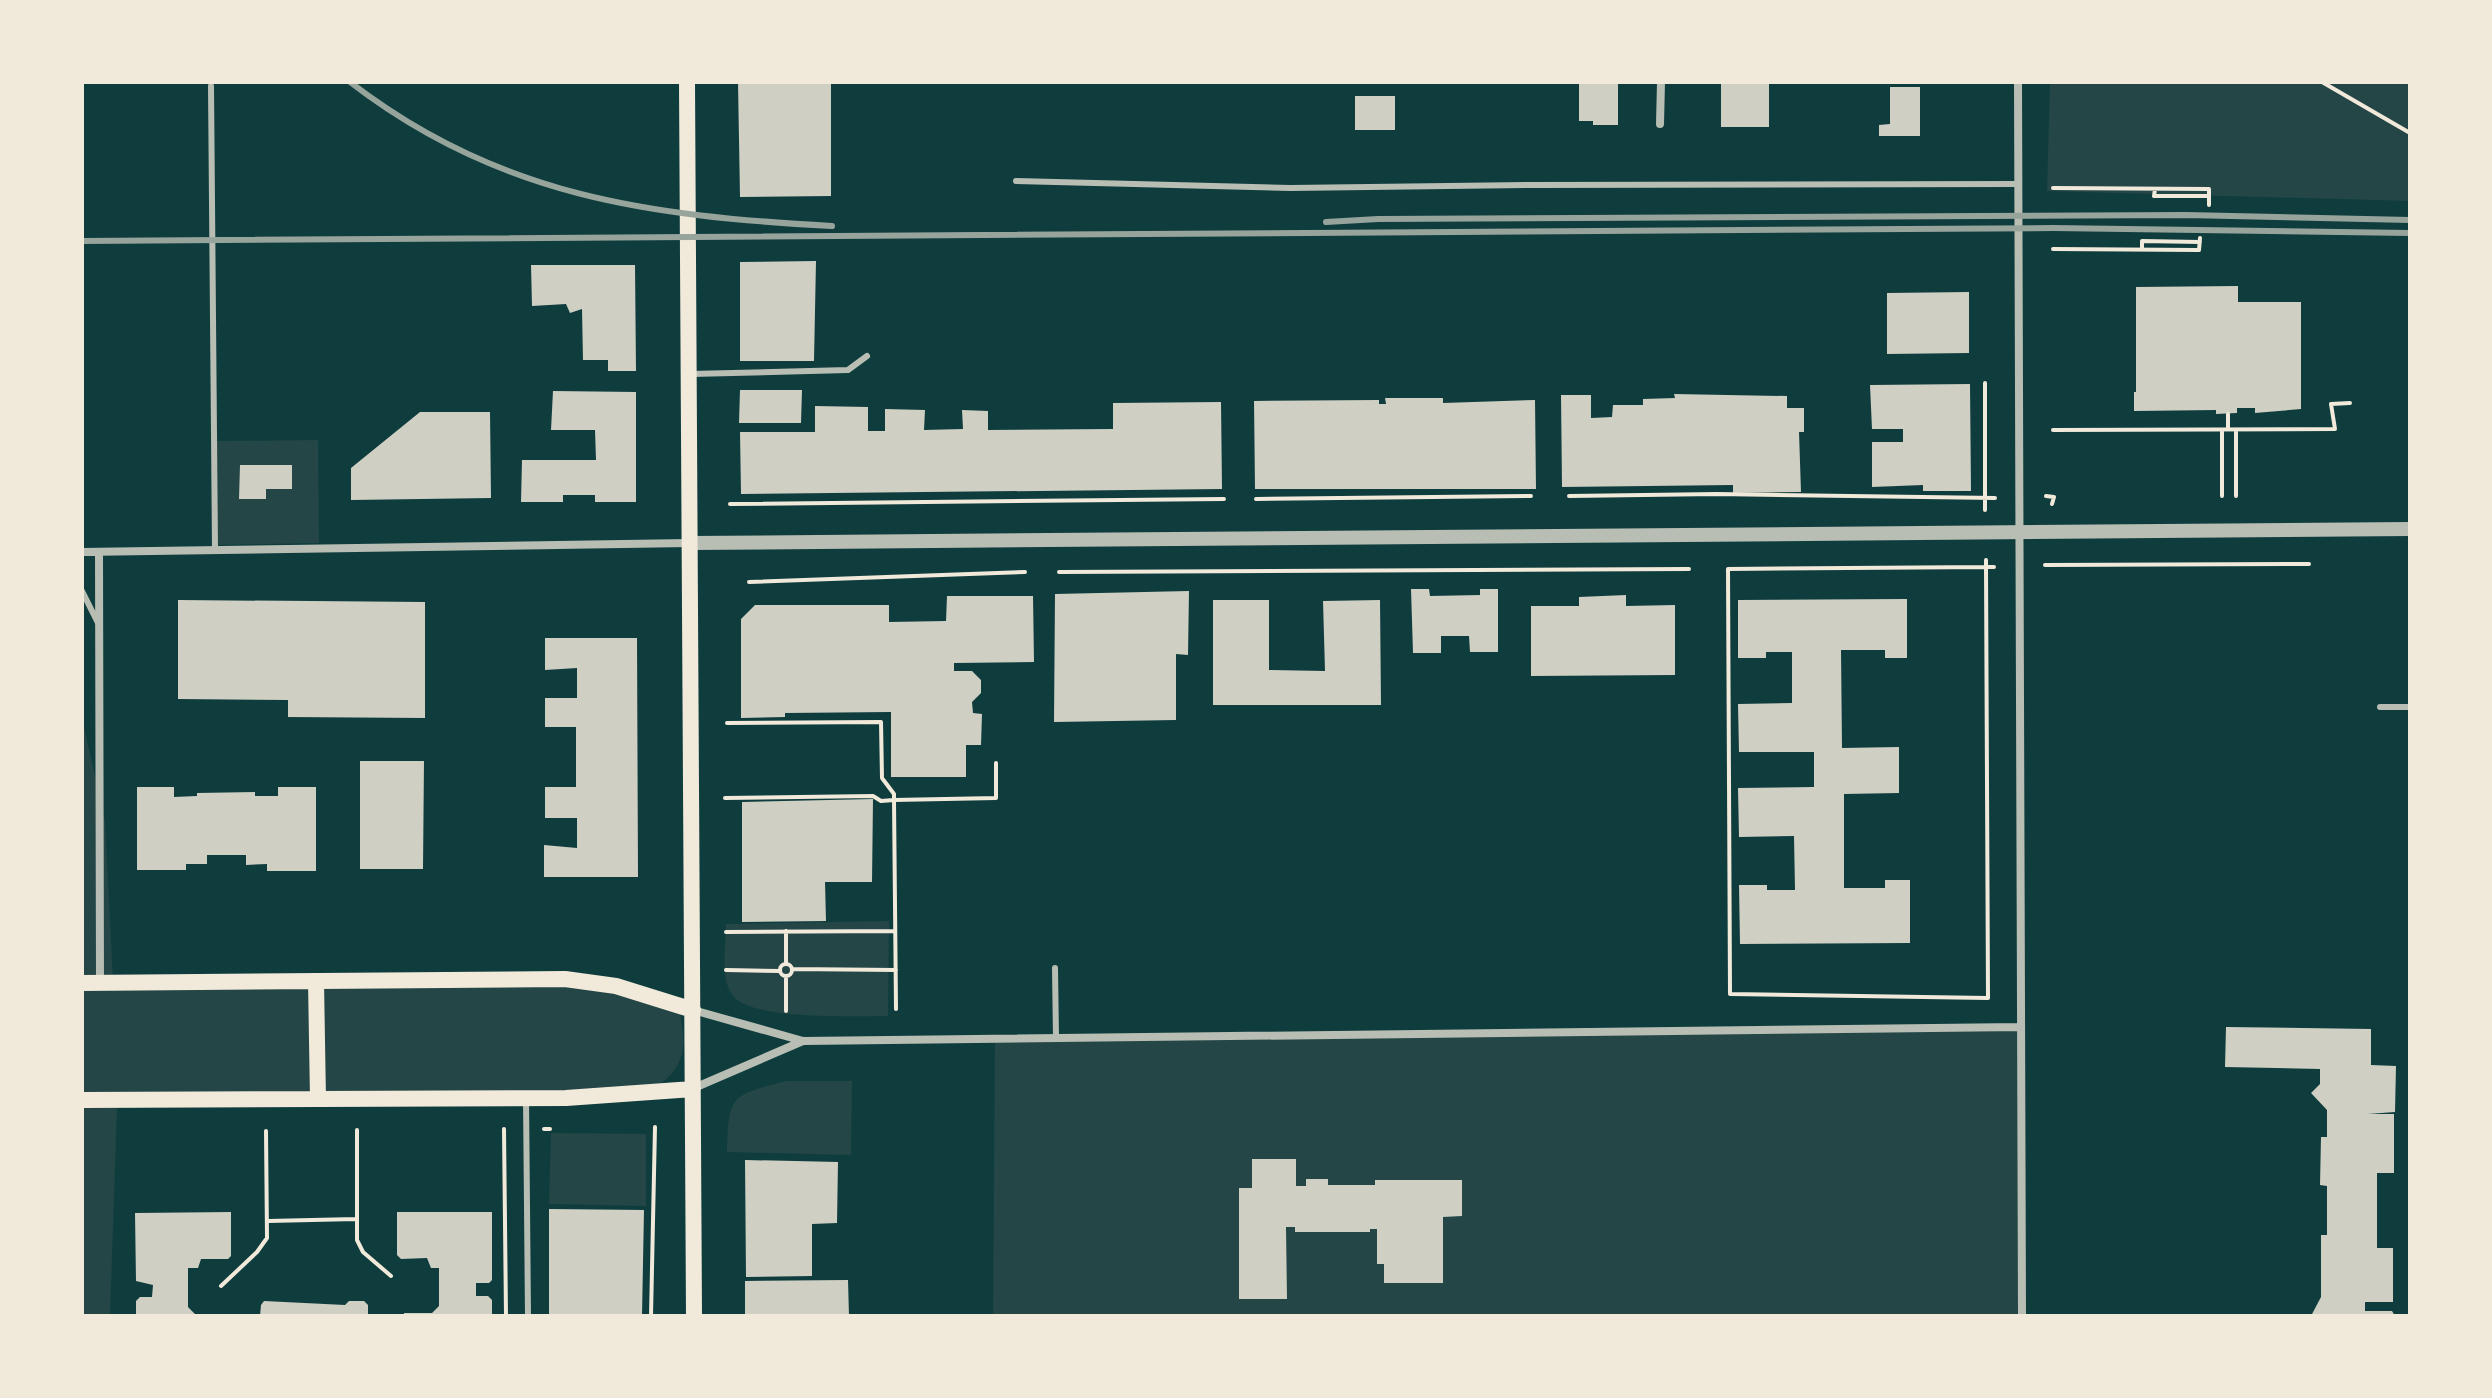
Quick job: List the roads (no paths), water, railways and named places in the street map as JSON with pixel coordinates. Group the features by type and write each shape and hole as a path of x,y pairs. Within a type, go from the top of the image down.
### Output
{"main road":[{"path":"687,82 694,1316"},
{"path":"82,983 565,979 616,986 693,1010"},
{"path":"316,981 318,1099"},
{"path":"82,1100 566,1098 693,1089"}],"street":[{"path":"1660,124 1661,82"},
{"path":"2018,82 2022,1316"},
{"path":"82,552 690,543 2410,529"},
{"path":"99,552 100,983"},
{"path":"693,1010 803,1041 2020,1027"},
{"path":"693,1089 803,1041"}],"lane":[{"path":"211,86 215,550"},
{"path":"1016,181 1290,188 2018,184"},
{"path":"688,374 848,370 867,356"},
{"path":"82,591 99,626"},
{"path":"2380,707 2410,707"},
{"path":"1055,968 1056,1038"},
{"path":"526,1098 528,1316"}],"railway":[{"path":"350,82 406,121 463,152 520,175 579,193 701,215 832,226"},
{"path":"1326,222 1378,219 2186,215 2410,220"},
{"path":"82,241 2053,228 2410,233"}]}
